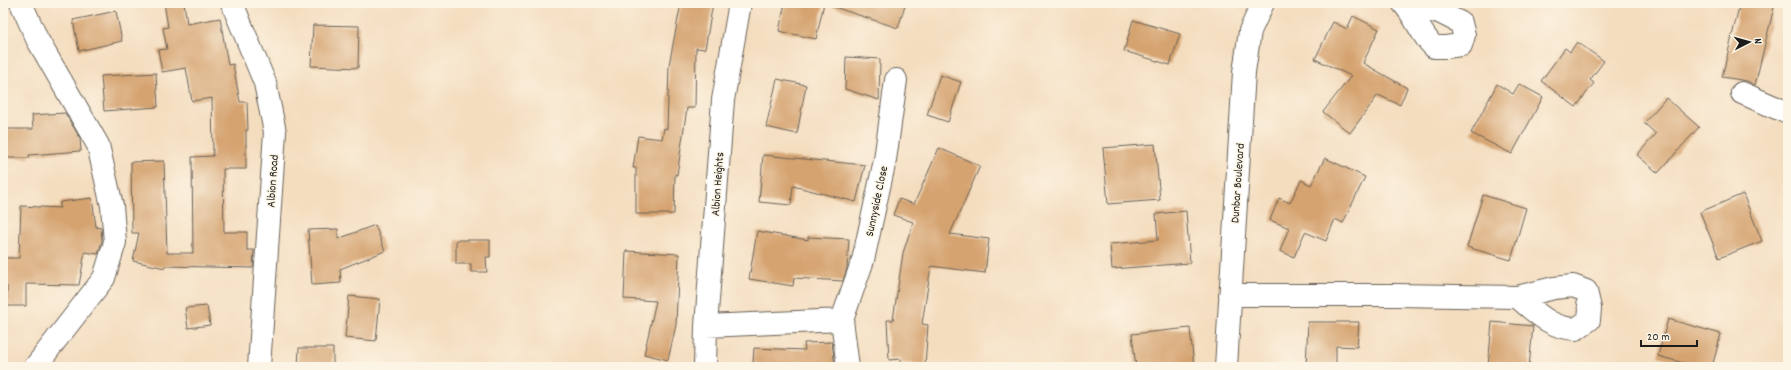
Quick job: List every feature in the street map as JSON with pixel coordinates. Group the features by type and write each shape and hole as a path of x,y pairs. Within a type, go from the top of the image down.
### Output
{"street":[{"path":"21,3 37,39 98,144 112,206 115,242 104,278 35,367"},
{"name":"Albion Road","path":"232,3 265,83 275,132 259,367"},
{"name":"Albion Heights","path":"705,367 706,326 723,100 740,3"},
{"name":"Dunbar Boulevard","path":"1226,367 1244,72 1250,31 1263,3"},
{"name":"Sunnyside Close","path":"848,367 842,320 864,260 885,160 896,80"},
{"path":"1742,94 1788,113"},
{"path":"1230,295 1517,297"},
{"path":"706,326 842,320"}],"building":[{"path":"164,3 184,3 187,24 220,18 228,65 233,64 240,102 247,102 248,130 246,130 246,169 223,169 224,232 247,232 247,250 254,250 253,268 165,266 165,268 133,261 139,233 132,233 131,162 164,161 167,253 193,253 192,157 213,156 212,98 192,101 186,68 162,72 158,50 167,49 163,28 168,27"},
{"path":"681,3 713,3 705,49 696,48 695,108 687,108 677,175 675,174 674,214 636,214 636,168 633,168 638,136 662,139 664,128 667,129 669,65"},
{"path":"785,3 824,3 816,39 779,31"},
{"path":"831,3 906,3 898,28 831,6"},
{"path":"1740,3 1775,3 1755,85 1747,81 1722,77"},
{"path":"116,11 122,41 79,51 73,20"},
{"path":"1353,16 1379,29 1363,63 1407,88 1400,105 1378,95 1350,133 1323,112 1351,76 1315,59 1333,22 1347,29"},
{"path":"1133,20 1180,34 1170,65 1124,51"},
{"path":"313,25 359,26 358,68 311,66"},
{"path":"1577,42 1604,61 1590,80 1594,83 1576,107 1541,81 1565,48 1570,52"},
{"path":"846,57 880,59 879,100 845,89"},
{"path":"156,73 158,107 104,111 101,76"},
{"path":"940,75 961,82 948,122 927,115"},
{"path":"777,79 806,85 797,134 766,127"},
{"path":"1497,84 1513,94 1519,84 1543,97 1512,154 1471,133"},
{"path":"1666,98 1699,127 1658,173 1637,155 1656,134 1644,123"},
{"path":"65,113 80,138 81,151 29,155 30,158 3,158 3,129 33,129 32,115"},
{"path":"1155,144 1160,200 1108,204 1103,148"},
{"path":"939,148 980,166 950,234 989,239 985,273 931,266 922,324 928,325 925,365 901,363 901,359 889,360 887,320 893,320 903,253 913,222 893,215 899,199 914,204"},
{"path":"763,155 865,165 856,202 793,186 791,205 759,202"},
{"path":"1325,158 1365,177 1343,223 1335,219 1326,241 1305,232 1294,257 1280,251 1289,228 1270,220 1279,198 1290,203 1301,180 1311,185"},
{"path":"1743,194 1762,241 1719,258 1700,212"},
{"path":"1483,195 1526,208 1511,260 1467,247"},
{"path":"92,198 96,227 101,228 102,241 98,254 85,252 79,285 26,284 26,306 7,306 7,286 5,286 3,258 19,258 21,206 60,208 60,202"},
{"path":"1186,211 1190,263 1112,269 1110,244 1158,240 1156,214"},
{"path":"375,225 385,251 340,269 341,283 312,285 308,230 338,229 338,239"},
{"path":"757,231 808,240 808,237 849,239 847,268 843,281 794,278 793,286 749,279"},
{"path":"456,240 490,240 490,257 486,257 487,272 471,272 471,264 456,264"},
{"path":"626,251 679,254 676,325 668,360 644,354 656,301 624,299"},
{"path":"349,296 380,299 376,341 345,338"},
{"path":"207,306 210,325 188,328 185,308"},
{"path":"1668,319 1721,334 1712,367 1698,367 1658,356"},
{"path":"1308,322 1359,322 1357,347 1336,346 1336,367 1306,367"},
{"path":"1492,322 1533,326 1529,367 1488,367"},
{"path":"1190,328 1194,367 1136,367 1132,334"},
{"path":"832,342 835,367 759,367 759,363 753,363 754,348 805,350 804,343"},
{"path":"299,348 333,348 333,367 298,367"}]}
